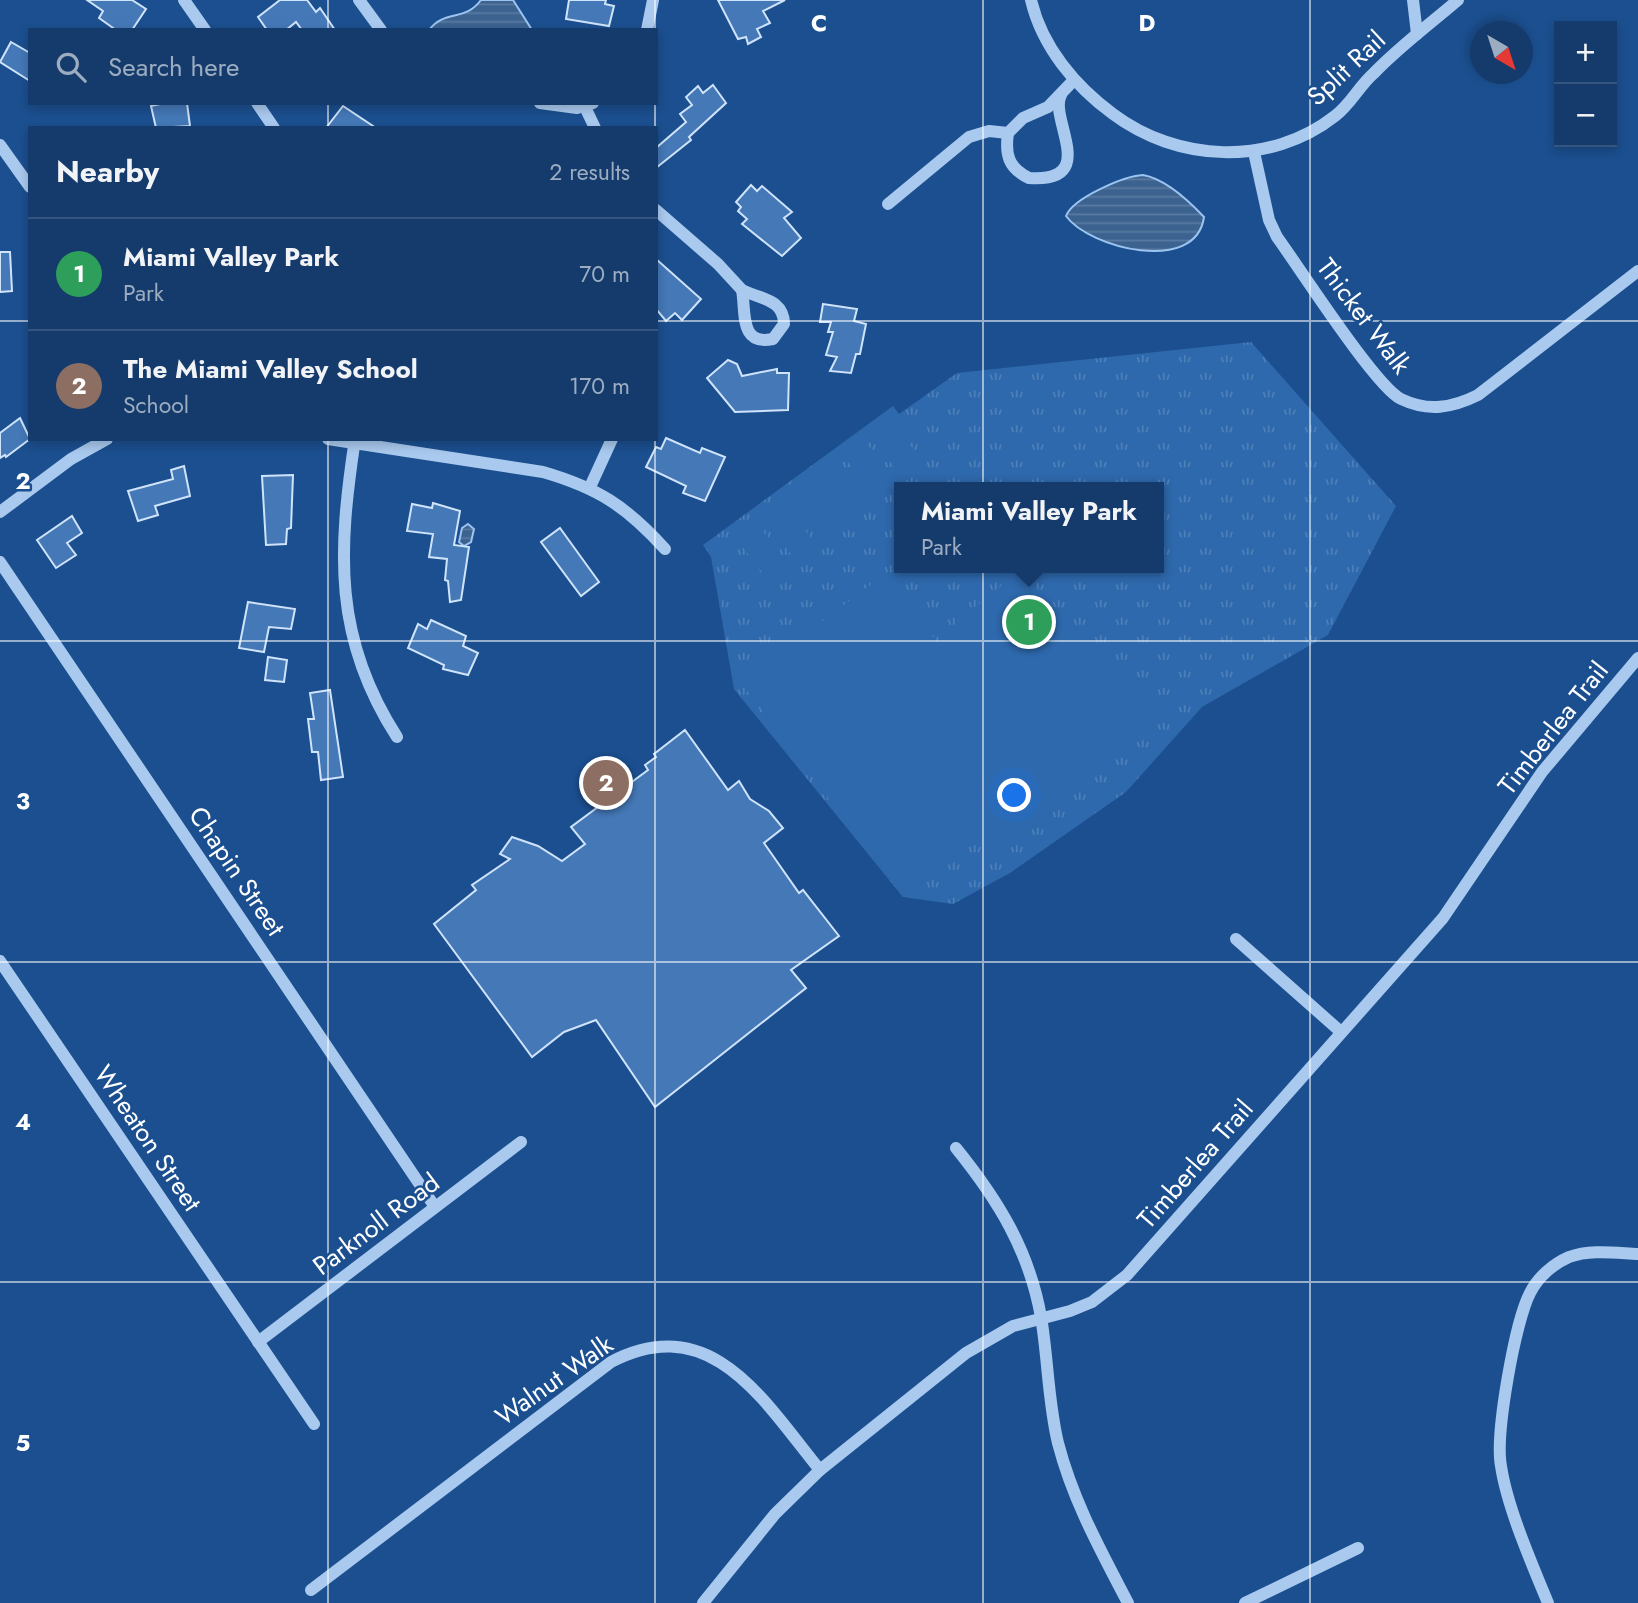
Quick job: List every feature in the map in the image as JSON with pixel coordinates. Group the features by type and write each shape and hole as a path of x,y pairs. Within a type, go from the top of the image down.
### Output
{"street":[{"path":"184,0 204,28"},
{"path":"359,0 380,28"},
{"path":"647,28 653,0"},
{"name":"Split Rail","path":"1031,0 1043,33 1074,80 1097,102 1146,135 1210,152 1254,152 1304,134 1332,118 1354,99 1371,75 1458,0"},
{"path":"1413,0 1411,9 1417,34"},
{"path":"1061,94 1056,105 1070,149 1066,160 1052,175 1029,178 1012,167 1007,156 1008,132 1023,118 1048,107 1074,80"},
{"path":"258,105 273,126"},
{"path":"548,105 559,108 589,105 594,126"},
{"path":"888,204 969,137 989,131 1008,132"},
{"path":"0,145 28,184"},
{"name":"Thicket Walk","path":"1254,152 1269,220 1278,237 1385,387 1415,405 1446,407 1478,396 1638,271"},
{"path":"658,212 718,264 742,290"},
{"path":"0,512 71,459 103,441"},
{"path":"397,737 369,687 348,622 342,547 355,441 543,472 590,487 627,511 665,549"},
{"path":"590,487 611,441"},
{"name":"Chapin Street","path":"0,562 435,1207"},
{"name":"Timberlea Trail","path":"703,1603 775,1514 821,1470 966,1353 997,1333 1093,1302 1127,1275 1443,918 1542,772 1638,658"},
{"path":"1236,939 1341,1032"},
{"name":"Wheaton Street","path":"0,961 314,1423"},
{"name":"Parknoll Road","path":"258,1342 521,1142"},
{"path":"956,1148 1004,1214 1023,1251 1041,1318 1050,1398 1070,1482 1086,1522 1128,1603"},
{"path":"1548,1603 1533,1568 1501,1466 1502,1417 1522,1313 1541,1277 1568,1258 1593,1252 1638,1254"},
{"name":"Walnut Walk","path":"311,1590 611,1362 644,1348 686,1348 725,1363 744,1378 821,1470"},
{"path":"1245,1603 1358,1548"}],"green space":[{"path":"1251,342 1396,506 1328,635 1202,707 1126,792 1010,873 953,904 903,897 734,689 711,557 703,545 893,406 899,414 957,373"},
{"path":"892,421 926,466 905,481 871,437"},
{"path":"865,441 896,482 894,490 878,501 844,457"},
{"path":"838,462 871,506 851,522 817,477"},
{"path":"811,482 844,527 824,542 790,497"},
{"path":"784,502 818,547 797,562 763,518"},
{"path":"756,522 790,567 770,583 736,538"},
{"path":"1017,573 1022,573 1155,710 988,850 979,839 903,897 741,682 885,574 942,649 956,622"}],"shaded area":[{"path":"481,0 513,0 531,28 431,28 442,20 475,7"},
{"path":"1143,175 1160,181 1184,197 1204,217 1197,235 1182,246 1163,251 1118,246 1078,228 1066,216 1088,195 1124,179"},
{"path":"468,524 474,529 471,542 464,546 459,542 462,528"}],"building":[{"path":"87,0 132,0 146,9 133,28 113,28 99,18 103,11"},
{"path":"280,0 307,0 316,12 320,8 334,28 300,28 296,22 288,28 266,28 258,17"},
{"path":"569,0 606,0 605,4 614,6 609,26 566,19"},
{"path":"718,0 785,0 763,11 770,23 757,29 761,37 748,44 746,37 738,39"},
{"path":"11,42 28,52 28,80 0,62"},
{"path":"713,85 726,103 689,137 691,140 658,166 658,146 686,122 680,114 692,105 686,97 698,86 703,93"},
{"path":"187,105 190,126 156,126 151,106"},
{"path":"343,106 373,126 328,126"},
{"path":"751,185 757,191 762,186 792,212 784,218 801,238 782,256 742,224 747,219 738,211 741,207 736,202"},
{"path":"0,252 10,252 12,291 0,292"},
{"path":"658,261 701,299 682,320 675,313 666,321 658,311"},
{"path":"823,304 857,309 854,321 866,324 860,354 856,354 851,373 830,371 837,357 826,355 833,332 828,332 831,322 820,322"},
{"path":"728,360 737,364 742,376 777,369 777,373 789,373 788,410 735,412 707,378"},
{"path":"20,418 28,440 6,457 5,455 0,458 0,433"},
{"path":"666,438 700,453 702,448 725,457 705,501 683,493 686,486 646,467 656,447 661,449"},
{"path":"184,466 190,496 155,506 158,515 138,521 128,491 173,479 171,470"},
{"path":"293,475 291,528 287,529 286,544 266,545 262,476"},
{"path":"433,503 460,511 454,545 469,547 461,600 450,602 448,581 445,580 447,559 429,557 433,534 407,531 412,504 432,508"},
{"path":"72,516 82,533 67,543 76,555 56,568 37,540"},
{"path":"560,528 599,582 581,596 541,542"},
{"path":"248,602 295,609 291,629 269,627 264,652 239,648"},
{"path":"431,620 466,636 463,646 478,653 468,675 443,669 444,665 408,648 418,624 427,629"},
{"path":"268,657 287,660 284,682 265,680"},
{"path":"330,690 343,777 321,780 318,752 312,752 308,719 314,719 310,693"},
{"path":"685,730 728,790 739,781 750,799 769,811 783,828 764,843 799,893 803,890 839,936 791,970 806,988 655,1107 596,1020 564,1032 532,1057 434,924 476,890 472,885 510,859 500,854 512,837 538,846 562,861 585,844 571,827 648,770 645,765 656,757 654,754"}],"place":[{"name":"Miami Valley Park","path":"1029,622"},
{"name":"The Miami Valley School","path":"606,783"}]}
